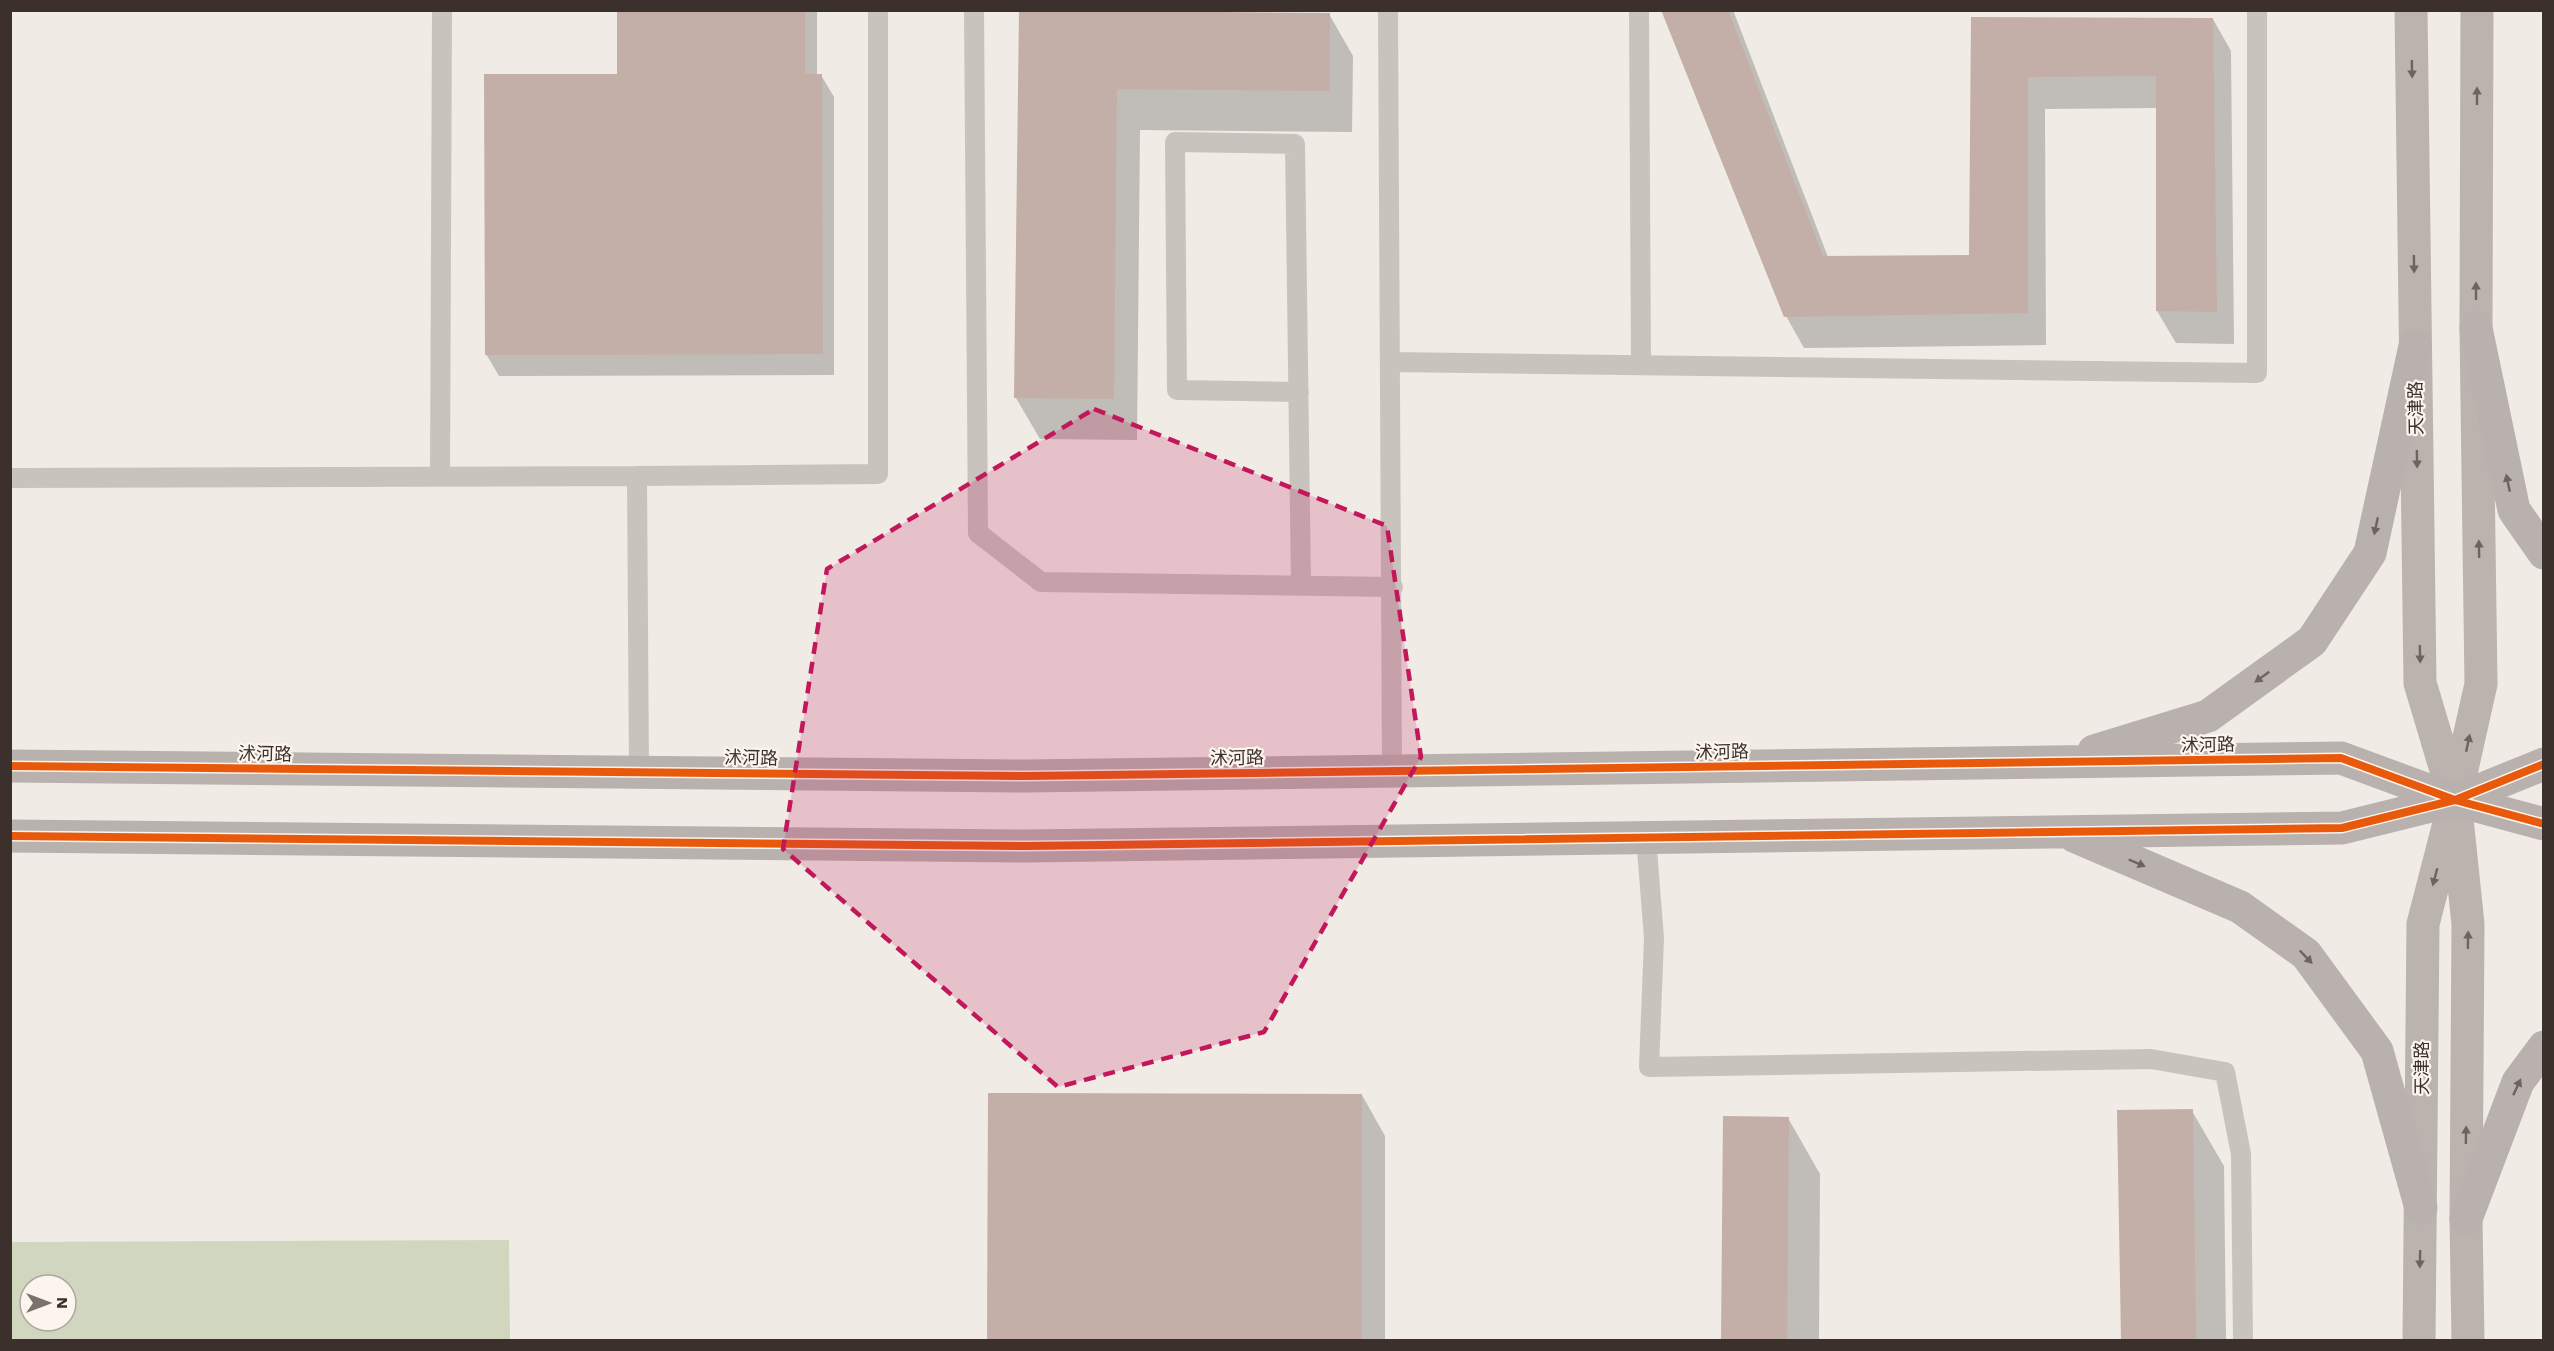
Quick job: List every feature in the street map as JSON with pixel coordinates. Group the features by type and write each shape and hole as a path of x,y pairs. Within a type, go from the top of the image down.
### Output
{"main road":[{"name":"天津路","path":"2411,10 2420,683 2456,800 2468,924 2466,1219 2468,1341"},
{"name":"天津路","path":"2419,1341 2423,924 2456,800 2481,684 2476,328 2477,10"},
{"path":"2476,328 2514,510 2544,553"},
{"path":"2059,762 2208,716 2312,641 2370,553 2415,346"},
{"name":"沭河路","path":"10,766 1026,776 2342,758 2456,800 2544,824"},
{"name":"沭河路","path":"10,836 1015,846 2342,828 2456,800 2544,764"},
{"path":"2064,831 2240,907 2306,954 2377,1051 2421,1208"},
{"path":"2466,1219 2518,1082 2544,1047"}],"lane":[{"path":"440,476 442,10"},
{"path":"10,478 878,474 878,10"},
{"path":"974,10 978,533 1041,582 1393,587"},
{"path":"1388,10 1393,587 1392,771"},
{"path":"1639,10 1641,365"},
{"path":"1390,362 2257,373 2257,10"},
{"path":"1299,392 1177,390 1175,142 1295,144 1299,392 1301,586"},
{"path":"637,476 639,772"},
{"path":"1646,837 1654,938 1649,1066 2151,1059 2225,1072 2241,1154 2243,1341"}],"highlighted area":[{"path":"1094,409 1387,526 1421,757 1264,1032 1058,1087 783,849 827,569"}],"green space":[{"path":"509,1240 510,1340 11,1340 11,1242"}],"building":[{"path":"617,10 805,10 805,74 822,74 823,354 485,355 484,74 617,74"},
{"path":"1019,10 1330,13 1330,91 1117,89 1114,399 1014,398"},
{"path":"1661,10 1728,10 1823,256 1969,255 1971,17 2213,18 2217,312 2156,311 2156,76 2028,77 2028,313 1784,317"},
{"path":"988,1093 1362,1094 1362,1340 987,1340"},
{"path":"2193,1109 2196,1340 2121,1340 2117,1110"},
{"path":"1723,1116 1789,1117 1787,1340 1721,1340"}],"cycle path":[{"path":"10,766 1026,776 2341,758 2455,800 2544,824"},
{"path":"10,836 1027,846 2342,828 2455,800 2544,764"}]}
